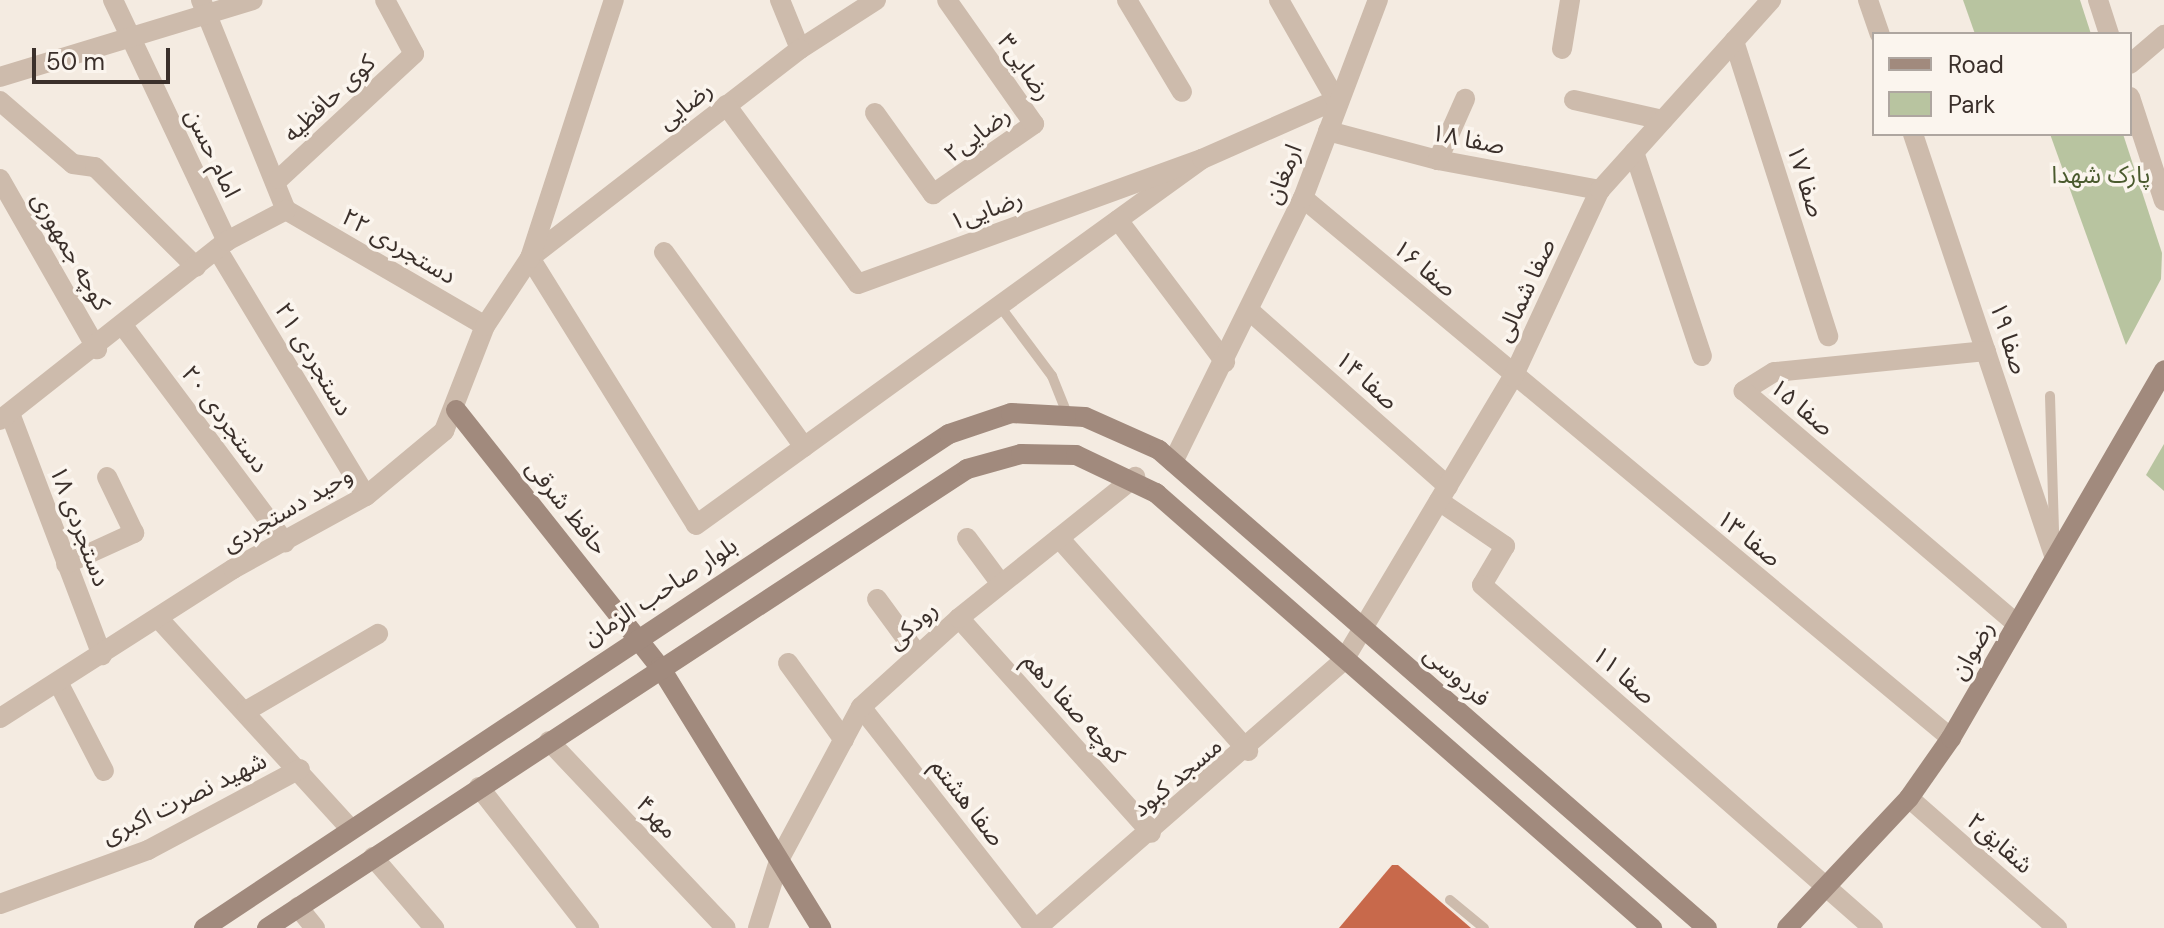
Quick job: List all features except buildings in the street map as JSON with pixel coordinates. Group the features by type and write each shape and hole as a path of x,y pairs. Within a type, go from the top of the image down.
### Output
{"main road":[{"name":"رضوان","path":"1787,928 1909,798 1951,738 2164,370"},
{"name":"حافظ شرقی","path":"456,410 660,667"},
{"name":"بلوار صاحب الزمان","path":"204,928 638,636 949,434 1011,413 1085,417 1173,462"},
{"path":"267,928 660,667 967,469 1021,454 1076,455 1135,477 1652,928"},
{"name":"فردوسی","path":"1173,462 1707,928"},
{"path":"660,667 821,928"}],"street":[{"name":"امام حسن","path":"113,0 222,245"},
{"path":"0,77 129,39 204,8 253,0"},
{"name":"کوی حافظیه","path":"279,179 414,54 385,0"},
{"name":"وحید دستجردی","path":"0,718 158,618 366,496 444,431 456,410 485,326 530,258 614,0"},
{"path":"780,0 800,49"},
{"name":"رضایی","path":"530,258 800,49 876,0"},
{"name":"رضایی۳","path":"947,0 1034,124"},
{"path":"1127,0 1182,92"},
{"path":"1279,0 1336,100"},
{"name":"ارمغان","path":"1173,462 1251,312 1303,198 1336,100 1378,0"},
{"path":"1562,49 1570,0"},
{"name":"صفا شمالی","path":"1362,629 1513,377 1600,190 1771,0"},
{"path":"1868,0 1879,32"},
{"path":"2098,0 2108,32"},
{"name":"امام حسن","path":"204,8 279,179 286,210"},
{"path":"2132,62 2164,35"},
{"name":"صفا ۱۷","path":"1734,41 1828,336"},
{"path":"1438,160 1465,99"},
{"name":"رضایی۱","path":"726,105 858,284 1202,159 1336,100"},
{"path":"1574,100 1663,120"},
{"path":"0,101 73,164 95,167 196,267"},
{"path":"2132,103 2164,201"},
{"name":"رضایی۲","path":"875,113 933,194 952,185 1034,124"},
{"name":"صفا ۱۸","path":"1328,131 1438,160 1600,190"},
{"name":"صفا ۱۹","path":"1914,136 2055,558"},
{"path":"1634,152 1702,356"},
{"path":"530,258 696,525 1202,159"},
{"name":"کوچه جمهوری","path":"0,179 97,349"},
{"name":"صفا ۱۶","path":"1303,198 1513,377"},
{"path":"6,418 97,349 222,245 286,210"},
{"name":"دستجردی ۲۲","path":"286,210 485,326"},
{"path":"1118,220 1225,362"},
{"name":"دستجردی ۲۱","path":"222,245 366,496"},
{"path":"664,252 804,447"},
{"name":"صفا ۱۴","path":"1251,312 1443,494"},
{"name":"دستجردی ۲۰","path":"124,327 285,542"},
{"name":"صفا ۱۵","path":"1986,351 1774,372 1744,391 2017,624"},
{"name":"صفا ۱۳","path":"1513,377 1951,738"},
{"name":"دستجردی ۱۸","path":"6,418 102,655"},
{"path":"66,564 134,533 107,477"},
{"name":"رودکی","path":"758,928 780,858 861,707 959,618 1135,477"},
{"name":"صفا ۱۱","path":"1443,494 1505,546 1482,585 1826,886"},
{"path":"967,538 1001,584"},
{"path":"1059,538 1248,751"},
{"path":"877,599 918,655"},
{"path":"158,618 300,769 351,829"},
{"name":"کوچه صفا دهم","path":"959,618 1151,833"},
{"name":"مسجد کبود","path":"1035,928 1248,751 1344,660 1362,629"},
{"path":"246,711 378,634"},
{"path":"788,663 844,740"},
{"path":"58,682 104,771"},
{"name":"صفا هشتم","path":"861,707 1035,928"},
{"name":"مهر۴","path":"549,741 726,928"},
{"name":"شهید نصرت اکبری","path":"0,904 148,850 300,769"},
{"path":"479,787 589,928"},
{"name":"شقایق۲","path":"1909,798 2057,928"},
{"path":"373,857 434,928"},
{"path":"1826,886 1873,928"},
{"path":"298,907 315,928"}],"lane":[{"path":"999,305 1052,376 1068,416"},
{"path":"2050,396 2055,558"},
{"path":"1450,900 1484,928"}],"green space":[{"path":"1963,0 2080,0 2090,32 1974,32"},
{"name":"پارک شهدا","path":"2051,136 2124,136 2162,253 2161,279 2126,345"},
{"path":"2164,444 2164,491 2146,475"}]}
